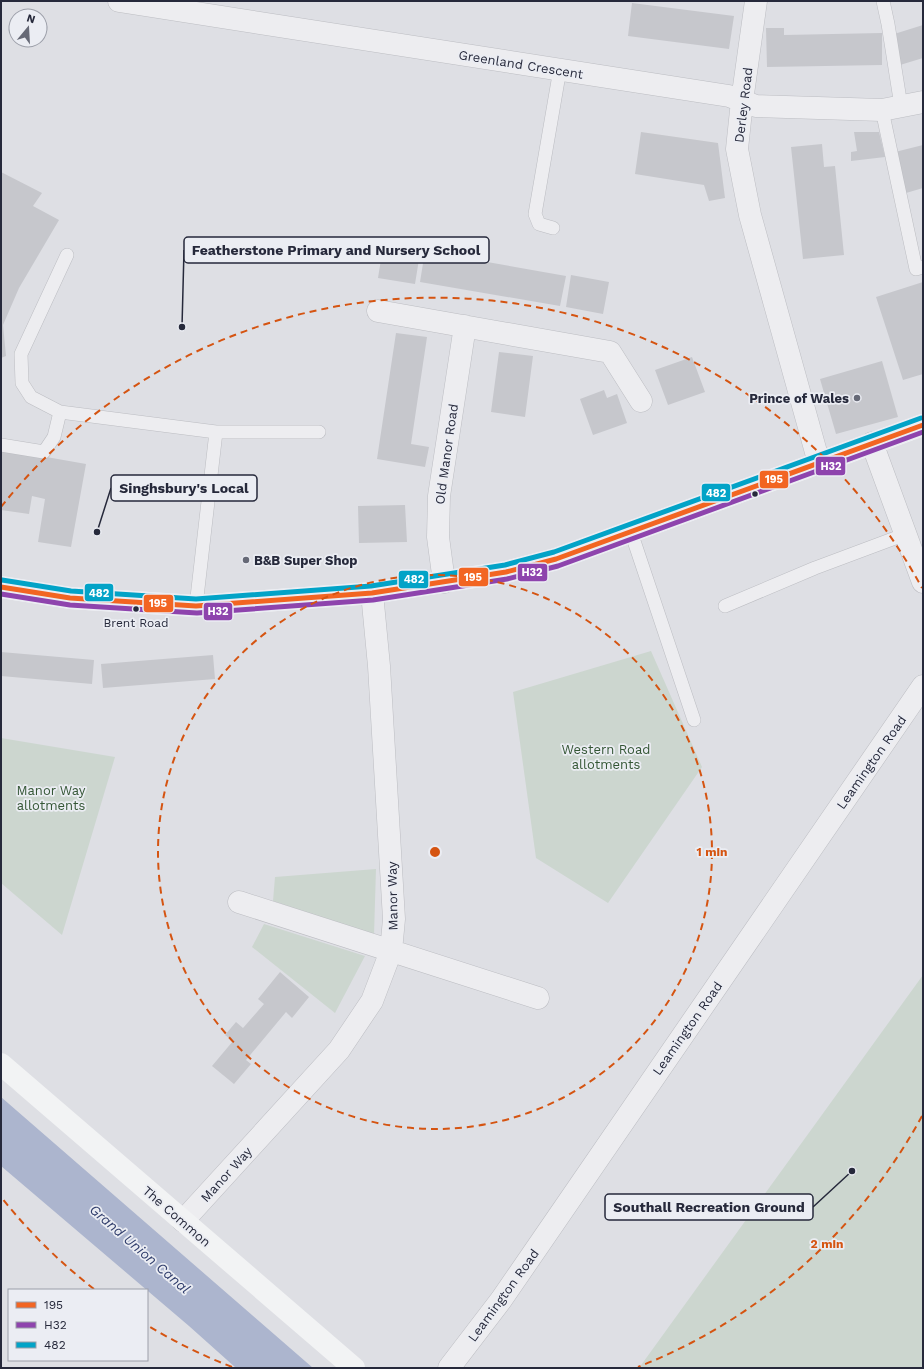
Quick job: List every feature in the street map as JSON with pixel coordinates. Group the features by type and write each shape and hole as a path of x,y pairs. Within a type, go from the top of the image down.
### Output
{"street":[{"name":"Greenland Crescent","path":"119,1 729,96 756,106 891,108 923,102"},
{"name":"Derley Road","path":"756,1 742,101 738,149 750,215 819,463"},
{"path":"378,311 610,352 641,401"},
{"name":"Old Manor Road","path":"444,582 438,537 439,496 464,326"},
{"path":"1,587 70,598 196,606 372,593 506,572 556,559 923,425"},
{"path":"872,443 923,582"},
{"name":"Manor Way","path":"183,1221 339,1050 372,1001 391,951 394,919 379,666 372,593"},
{"name":"Leamington Road","path":"449,1368 510,1287 923,686"},
{"path":"239,902 538,998"},
{"name":"The Common","path":"1,1064 354,1368"}],"lane":[{"path":"883,1 888,24 891,108 916,269 923,267"},
{"path":"553,228 539,224 535,214 560,69"},
{"path":"67,256 21,354 22,383 31,397 60,412 216,432 319,432"},
{"path":"1,445 44,452 54,437 60,412"},
{"path":"196,606 216,432"},
{"path":"631,532 694,720"},
{"path":"725,606 815,568 906,534"}],"green space":[{"name":"Western Road allotments","path":"651,651 702,767 608,903 536,858 513,692"},
{"name":"Manor Way allotments","path":"1,738 115,757 62,935 1,883"},
{"path":"376,869 374,935 273,901 275,877"},
{"path":"264,924 365,956 335,1013 252,947"},
{"path":"923,975 923,1368 639,1368"}],"water":[{"name":"Grand Union Canal","path":"1,1097 313,1368 236,1368 148,1291 148,1289 146,1289 1,1166"}],"building":[{"path":"632,3 734,16 729,49 628,36"},
{"path":"923,25 923,58 900,65 891,35"},
{"path":"766,28 784,28 784,35 882,33 882,65 767,67"},
{"path":"641,132 718,143 725,198 709,201 704,185 635,174"},
{"path":"854,132 879,132 885,157 851,161 851,152 857,151"},
{"path":"822,144 824,167 835,166 844,255 803,259 791,147"},
{"path":"923,145 923,188 906,193 895,152"},
{"path":"1,172 42,193 33,206 59,220 19,288 3,325 6,356 1,358"},
{"path":"383,247 420,253 415,284 378,278"},
{"path":"425,251 566,276 560,306 420,282"},
{"path":"571,275 609,282 603,314 566,307"},
{"path":"923,282 923,374 903,380 876,297"},
{"path":"396,333 427,337 411,444 429,447 425,467 377,459"},
{"path":"499,352 533,356 525,417 491,412"},
{"path":"692,357 705,392 668,405 655,370"},
{"path":"882,361 898,417 836,434 820,379"},
{"path":"604,390 607,398 617,394 627,423 593,435 580,399"},
{"path":"1,449 86,464 71,547 38,542 45,499 32,496 29,514 1,510"},
{"path":"405,505 407,542 359,543 358,506"},
{"path":"1,652 94,660 92,684 1,676"},
{"path":"213,655 215,679 103,688 101,664"},
{"path":"280,972 309,997 292,1018 286,1012 246,1060 251,1064 234,1084 212,1066 233,1041 225,1035 236,1022 243,1028 264,1004 258,999"}],"transit line":[{"name":"482","path":"2,580 71,591 196,599 371,586 505,565 554,552 921,418"},
{"name":"195","path":"1,587 70,598 196,606 372,593 506,572 556,559 923,425"},
{"name":"H32","path":"1,594 70,605 197,613 373,600 507,579 558,566 923,432"}],"place":[{"name":"Featherstone Primary and Nursery School","path":"182,327"},
{"name":"Prince of Wales","path":"857,398"},
{"name":"Singhsbury's Local","path":"97,532"},
{"name":"B&B Super Shop","path":"246,560"},
{"name":"Brent Road","path":"136,609"},
{"name":"Southall Recreation Ground","path":"852,1171"}]}
